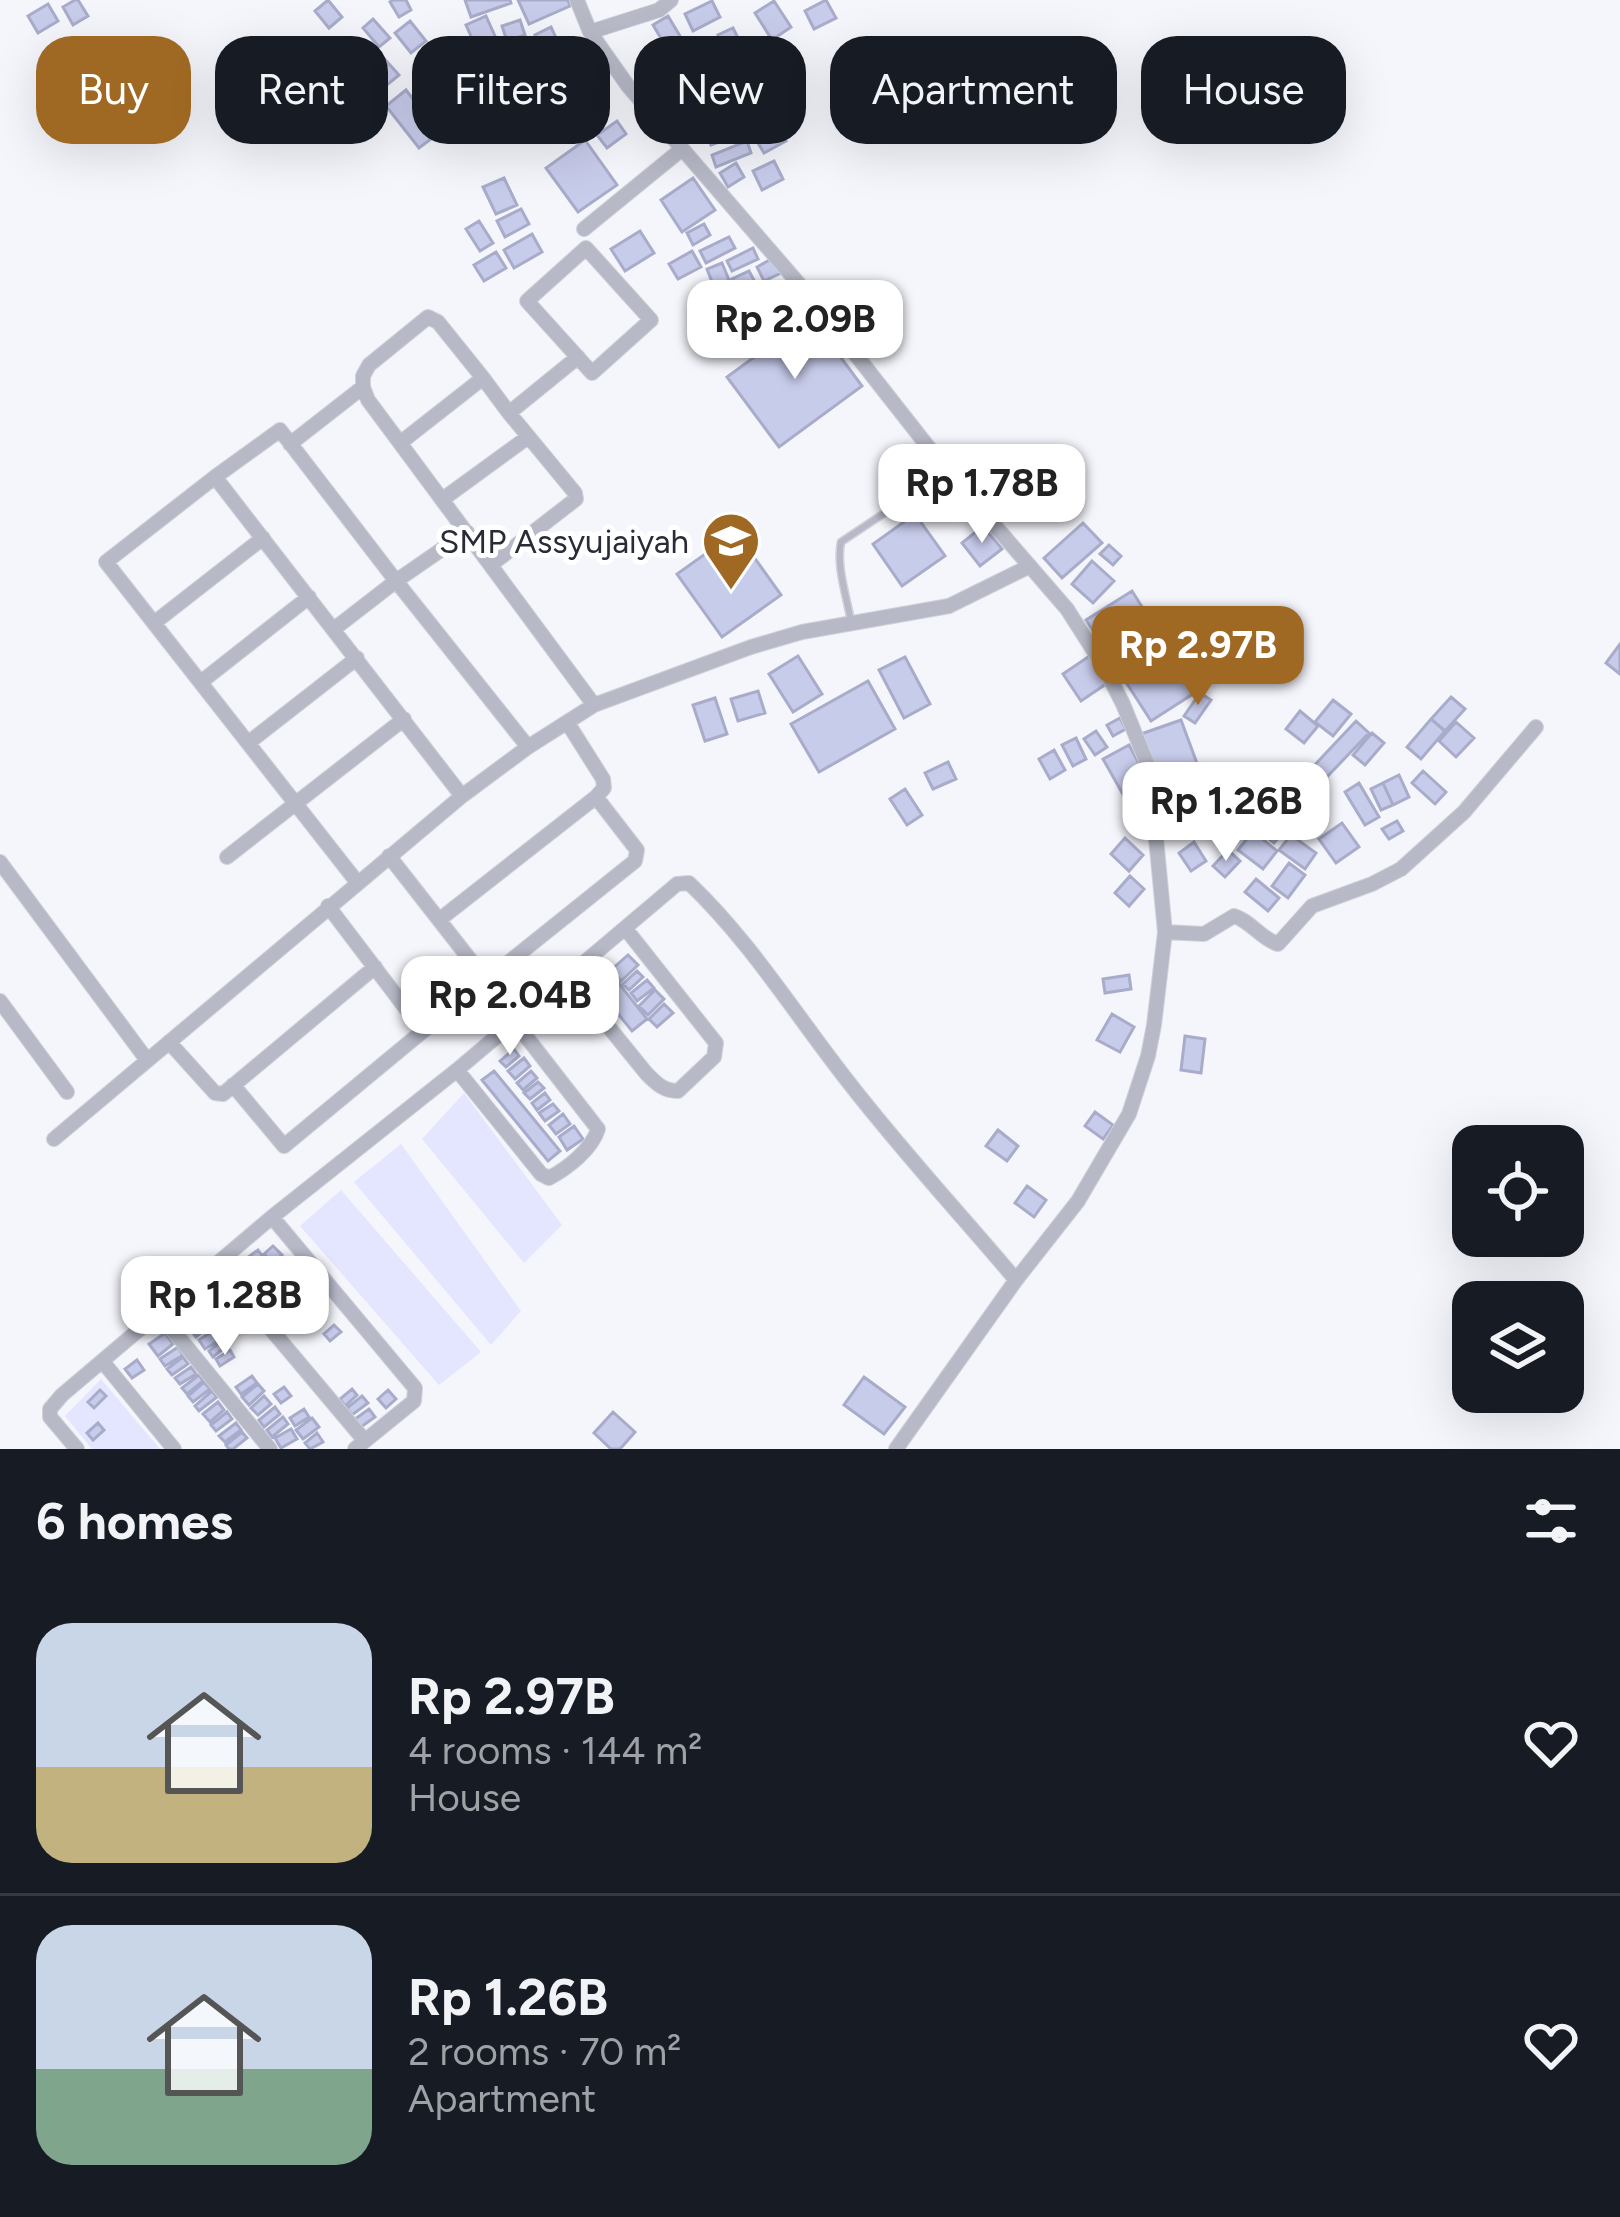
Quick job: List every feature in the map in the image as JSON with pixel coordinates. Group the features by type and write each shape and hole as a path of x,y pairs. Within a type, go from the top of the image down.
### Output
{"street":[{"path":"577,0 590,32 628,86 812,299 932,452 1067,609 1104,667 1157,788 1155,828 1165,932 1148,1056 1129,1114 1078,1201 896,1449"},
{"path":"590,32 659,10 671,0"},
{"path":"584,229 682,148"},
{"path":"586,248 651,320 592,373 578,357 527,301 586,248"},
{"path":"492,564 576,499 575,493 438,322 428,317 369,364 363,376 368,400 594,705"},
{"path":"509,413 578,357"},
{"path":"400,443 483,378"},
{"path":"290,444 363,387"},
{"path":"357,882 106,562 280,430 528,747"},
{"path":"443,499 528,437"},
{"path":"215,477 462,796"},
{"path":"334,629 467,532"},
{"path":"154,622 262,538"},
{"path":"54,1139 462,796 594,705 751,646 851,622 949,606 1030,566"},
{"path":"201,682 309,597"},
{"path":"248,742 357,658"},
{"path":"226,857 404,718"},
{"path":"440,920 604,788 567,722"},
{"path":"1165,932 1204,934 1234,916 1278,944 1312,906 1401,869 1464,812 1536,727"},
{"path":"233,1085 284,1146 635,861 637,850 596,797"},
{"path":"389,856 486,980"},
{"path":"0,862 6,882 147,1060"},
{"path":"77,1449 50,1417 50,1409 62,1395 677,884 689,883 705,898 853,1088 1016,1280"},
{"path":"328,906 423,1030"},
{"path":"569,978 646,1073 658,1085 678,1091 714,1057 716,1043 625,928"},
{"path":"169,1042 215,1093 223,1094 375,968"},
{"path":"0,1001 67,1092"},
{"path":"457,1070 541,1174 549,1178 560,1172 590,1145 598,1129 514,1022"},
{"path":"216,1264 360,1445 414,1401 415,1388 272,1217"},
{"path":"159,1313 270,1449"},
{"path":"103,1362 174,1449"}],"lane":[{"path":"851,622 837,560 842,542 901,502"}],"shaded area":[{"path":"464,1093 562,1225 524,1263 422,1139"},
{"path":"401,1144 521,1311 491,1345 354,1182"},
{"path":"341,1190 481,1352 439,1385 300,1226"},
{"path":"101,1379 160,1449 92,1449 65,1416"}],"building":[{"path":"75,0 88,16 73,25 63,7"},
{"path":"328,0 342,17 329,28 315,11"},
{"path":"393,0 406,0 411,10 399,17"},
{"path":"465,0 510,0 511,3 471,17"},
{"path":"518,0 568,0 570,6 529,24"},
{"path":"826,0 836,18 814,29 805,11"},
{"path":"712,1 720,17 693,31 685,14"},
{"path":"774,1 791,27 769,36 755,13"},
{"path":"48,4 58,21 38,33 28,16"},
{"path":"486,16 495,36 471,36 466,25"},
{"path":"668,16 680,36 660,36 653,25"},
{"path":"373,19 390,38 370,36 363,28"},
{"path":"520,20 525,35 505,36 502,26"},
{"path":"410,21 422,36 412,36 411,53 395,33"},
{"path":"551,27 555,36 536,36"},
{"path":"388,63 399,75 388,84"},
{"path":"406,90 412,98 412,139 388,109"},
{"path":"617,121 626,134 607,148 604,144 610,144 610,126"},
{"path":"579,144 588,144 617,185 578,212 546,168"},
{"path":"740,144 748,144 751,153 716,167 712,155"},
{"path":"759,144 780,144 764,153"},
{"path":"774,161 783,179 762,190 753,171"},
{"path":"736,163 744,177 728,187 720,173"},
{"path":"504,178 517,205 496,214 483,187"},
{"path":"693,178 715,210 682,232 661,200"},
{"path":"521,209 529,224 505,237 497,221"},
{"path":"479,221 493,243 480,251 466,229"},
{"path":"704,224 710,235 693,245 687,233"},
{"path":"640,231 654,253 625,271 611,249"},
{"path":"532,234 542,252 514,268 504,250"},
{"path":"729,237 735,248 706,263 700,251"},
{"path":"753,248 758,259 732,271 727,261"},
{"path":"692,251 701,267 678,279 669,264"},
{"path":"496,252 506,268 484,281 474,265"},
{"path":"773,258 781,273 764,281 757,267"},
{"path":"722,263 729,280 714,287 707,269"},
{"path":"749,271 756,284 739,292 732,279"},
{"path":"761,288 774,311 751,325 737,301"},
{"path":"810,316 862,386 779,447 727,377"},
{"path":"915,514 945,556 902,586 873,544"},
{"path":"1083,523 1102,543 1062,578 1044,558"},
{"path":"983,526 1002,549 980,566 962,543"},
{"path":"736,532 781,595 722,637 677,574"},
{"path":"1109,545 1121,556 1113,565 1100,554"},
{"path":"1092,561 1114,581 1093,603 1072,584"},
{"path":"1132,591 1196,692 1151,721 1086,620"},
{"path":"1620,644 1620,674 1606,663"},
{"path":"1091,655 1109,682 1081,701 1063,674"},
{"path":"798,656 822,694 793,712 769,674"},
{"path":"905,657 930,704 904,718 879,670"},
{"path":"868,681 895,729 819,772 791,724"},
{"path":"758,691 765,713 738,721 731,699"},
{"path":"1200,693 1211,700 1195,723 1184,716"},
{"path":"1451,697 1465,709 1445,731 1431,719"},
{"path":"715,698 727,734 705,741 693,705"},
{"path":"1333,700 1351,714 1333,736 1315,722"},
{"path":"1300,711 1318,726 1304,743 1286,729"},
{"path":"1120,718 1126,729 1113,736 1107,725"},
{"path":"1431,719 1445,731 1421,759 1407,747"},
{"path":"1181,720 1198,766 1158,781 1141,734"},
{"path":"1356,721 1369,733 1322,782 1310,770"},
{"path":"1456,722 1474,738 1456,757 1439,741"},
{"path":"1096,731 1107,747 1095,755 1084,739"},
{"path":"1372,733 1384,743 1365,765 1353,755"},
{"path":"1076,738 1086,759 1073,766 1062,745"},
{"path":"1129,745 1154,791 1129,805 1103,759"},
{"path":"1054,750 1065,770 1050,779 1039,759"},
{"path":"948,762 956,779 933,789 925,773"},
{"path":"1423,771 1446,792 1435,804 1412,783"},
{"path":"1399,775 1409,797 1393,805 1383,783"},
{"path":"1244,780 1257,793 1238,814 1224,802"},
{"path":"1359,783 1379,817 1365,825 1345,792"},
{"path":"1383,783 1393,805 1381,810 1371,789"},
{"path":"905,789 922,815 907,825 890,799"},
{"path":"1184,795 1200,820 1175,836 1159,811"},
{"path":"1286,798 1305,812 1294,827 1275,813"},
{"path":"1254,804 1285,830 1274,843 1243,817"},
{"path":"1231,817 1245,829 1233,844 1218,832"},
{"path":"1397,821 1403,831 1389,839 1382,829"},
{"path":"1342,823 1359,847 1336,863 1319,839"},
{"path":"1253,831 1277,851 1263,869 1238,850"},
{"path":"1291,835 1316,853 1305,869 1279,850"},
{"path":"1125,838 1143,855 1129,871 1111,854"},
{"path":"1194,842 1206,861 1191,871 1179,853"},
{"path":"1228,850 1240,861 1225,877 1213,866"},
{"path":"1289,863 1305,875 1288,898 1272,886"},
{"path":"1130,876 1144,889 1129,906 1115,893"},
{"path":"1256,879 1279,898 1268,911 1245,892"},
{"path":"628,955 638,965 621,981 611,970"},
{"path":"609,971 647,1019 632,1031 594,984"},
{"path":"637,971 643,977 629,990 623,984"},
{"path":"1129,975 1131,989 1105,993 1103,979"},
{"path":"647,980 654,988 637,1001 631,993"},
{"path":"655,990 664,999 648,1015 639,1006"},
{"path":"664,1004 673,1013 657,1027 649,1019"},
{"path":"1112,1014 1134,1027 1120,1052 1097,1040"},
{"path":"1185,1036 1205,1039 1201,1073 1181,1070"},
{"path":"514,1049 519,1056 506,1067 500,1061"},
{"path":"524,1058 530,1066 515,1079 508,1071"},
{"path":"494,1071 560,1151 548,1161 482,1080"},
{"path":"531,1071 537,1078 523,1090 517,1083"},
{"path":"538,1082 544,1088 530,1099 524,1093"},
{"path":"545,1093 550,1100 537,1110 532,1103"},
{"path":"553,1104 559,1111 545,1121 539,1113"},
{"path":"1095,1112 1113,1125 1103,1139 1085,1126"},
{"path":"563,1114 570,1124 556,1134 549,1125"},
{"path":"574,1126 583,1139 567,1150 559,1137"},
{"path":"998,1130 1018,1146 1007,1161 986,1146"},
{"path":"1027,1186 1046,1200 1034,1217 1015,1203"},
{"path":"273,1246 282,1255 273,1263 264,1254"},
{"path":"258,1250 270,1267 247,1283 235,1267"},
{"path":"288,1266 295,1275 282,1286 275,1277"},
{"path":"273,1286 280,1295 267,1305 260,1296"},
{"path":"312,1297 325,1313 314,1322 302,1306"},
{"path":"281,1299 287,1306 275,1316 269,1308"},
{"path":"194,1308 200,1315 187,1325 182,1319"},
{"path":"203,1319 209,1326 196,1337 190,1329"},
{"path":"334,1325 341,1332 330,1341 324,1334"},
{"path":"214,1330 220,1340 205,1349 199,1340"},
{"path":"165,1333 173,1344 158,1356 149,1344"},
{"path":"225,1338 229,1344 213,1357 209,1351"},
{"path":"178,1347 183,1355 165,1366 160,1359"},
{"path":"230,1350 234,1357 220,1366 216,1359"},
{"path":"183,1357 188,1364 172,1375 167,1369"},
{"path":"137,1360 144,1370 132,1378 125,1369"},
{"path":"191,1367 196,1374 180,1384 175,1378"},
{"path":"199,1375 203,1381 187,1394 182,1388"},
{"path":"252,1376 257,1383 241,1394 236,1387"},
{"path":"864,1377 905,1407 884,1434 844,1405"},
{"path":"204,1382 210,1389 193,1402 188,1396"},
{"path":"258,1384 264,1391 249,1405 242,1397"},
{"path":"284,1387 291,1396 281,1403 274,1394"},
{"path":"352,1389 357,1395 345,1406 340,1399"},
{"path":"100,1390 106,1396 94,1408 88,1402"},
{"path":"388,1390 396,1399 386,1408 378,1399"},
{"path":"212,1391 217,1397 199,1411 195,1406"},
{"path":"264,1396 271,1404 258,1415 251,1408"},
{"path":"362,1396 368,1403 352,1415 347,1408"},
{"path":"218,1402 224,1410 210,1422 203,1414"},
{"path":"275,1407 280,1414 264,1427 259,1420"},
{"path":"304,1409 309,1417 295,1426 290,1418"},
{"path":"369,1409 375,1417 361,1427 355,1419"},
{"path":"227,1412 232,1419 216,1431 211,1425"},
{"path":"613,1412 635,1432 620,1449 611,1449 594,1433"},
{"path":"283,1417 288,1424 272,1437 267,1430"},
{"path":"312,1418 319,1427 303,1439 296,1430"},
{"path":"98,1423 104,1430 93,1440 87,1433"},
{"path":"236,1423 241,1430 225,1442 219,1436"},
{"path":"291,1429 297,1439 281,1448 275,1438"},
{"path":"242,1432 247,1438 229,1449 226,1445"},
{"path":"317,1433 323,1442 310,1449 305,1443"}],"place":[{"name":"SMP Assyujaiyah","path":"731,592"}]}
